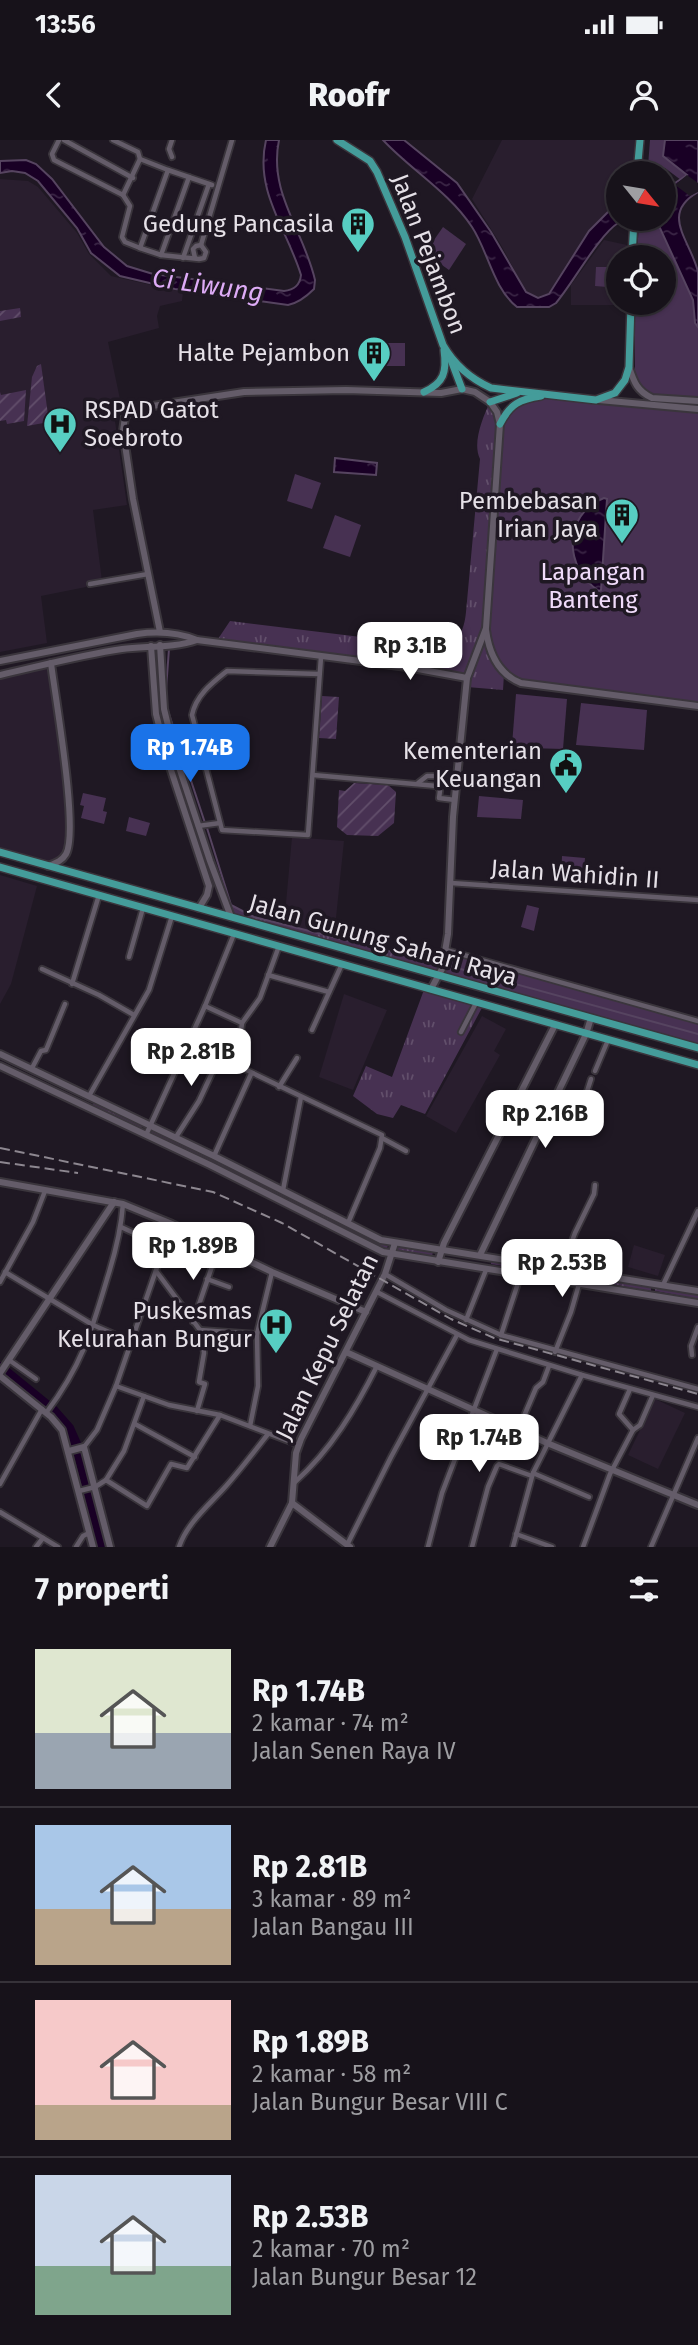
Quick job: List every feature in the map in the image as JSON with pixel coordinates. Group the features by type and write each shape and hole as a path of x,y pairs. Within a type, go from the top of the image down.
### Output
{"main road":[{"name":"Jalan Pejambon","path":"337,140 370,161 377,172 405,237 449,356 469,376 485,385 552,396"},
{"path":"638,161 640,140"},
{"path":"500,424 512,405 521,400 552,396 596,400 619,390 629,367 631,315"},
{"path":"424,392 439,385 443,377 443,345"},
{"path":"449,356 462,389"},
{"path":"490,402 524,391"},
{"name":"Jalan Gunung Sahari Raya","path":"0,852 199,908 442,969 591,1018 698,1048"},
{"name":"Jalan Gunung Sahari Raya","path":"0,867 698,1065"}],"street":[{"path":"59,140 51,154 52,158 123,195 130,206 122,237 125,242 161,255 202,259 206,250 201,246"},
{"path":"64,140 133,178"},
{"path":"113,140 138,152 140,159 123,195"},
{"path":"172,140 169,149 172,157"},
{"path":"195,258 193,250 201,246 232,140"},
{"path":"140,159 210,185 183,258"},
{"path":"140,247 168,170"},
{"path":"161,255 189,177"},
{"path":"629,367 635,384 652,398 698,401"},
{"path":"160,632 124,432 123,422 127,413 138,407 244,392 441,393 462,389 475,392 490,402 497,412 500,424 486,628 493,659 504,674 521,683 698,706"},
{"path":"596,400 698,409"},
{"path":"90,584 148,574"},
{"path":"430,989 442,969 446,950 455,800 467,678 486,628"},
{"path":"0,661 160,632 184,635 197,640 434,671 467,678"},
{"path":"106,640 108,652"},
{"path":"0,676 108,652 185,644 197,640"},
{"path":"160,645 164,712 176,758 230,916"},
{"path":"151,646 156,714 209,890 199,908"},
{"path":"319,674 227,671 205,689 197,701 192,715 222,830 308,835 321,657"},
{"path":"48,866 58,863 66,856 71,835 51,663"},
{"path":"156,714 164,712"},
{"path":"168,761 176,758"},
{"path":"313,775 437,786 439,798 455,800"},
{"path":"417,783 427,776 457,776"},
{"path":"198,826 220,823"},
{"path":"199,856 207,853"},
{"name":"Jalan Wahidin II","path":"450,883 698,900"},
{"path":"72,984 99,895"},
{"path":"129,957 144,908"},
{"path":"89,1096 154,978 172,916"},
{"path":"146,1135 205,1006 234,933"},
{"path":"233,1065 247,1039 241,1031 242,1023 257,1004 279,946"},
{"path":"446,950 698,1021"},
{"path":"312,1030 342,964"},
{"path":"42,969 99,995 134,1015"},
{"path":"268,975 329,992"},
{"path":"461,1032 476,1002"},
{"path":"32,1068 41,1051 46,1050 65,1004"},
{"path":"205,1006 242,1023"},
{"path":"470,1267 586,1034 591,1018"},
{"path":"438,1262 442,1249 555,1025"},
{"path":"595,1071 608,1040"},
{"path":"188,1042 375,1131 406,1151"},
{"path":"0,1054 176,1137 381,1240 698,1291"},
{"path":"176,1137 199,1101 219,1058"},
{"path":"278,1087 297,1058"},
{"path":"0,1066 375,1249 393,1255 698,1303"},
{"path":"214,1156 251,1073"},
{"path":"583,1104 592,1079"},
{"path":"52,1091 57,1081"},
{"path":"283,1190 302,1097"},
{"path":"348,1224 382,1138"},
{"path":"0,1182 123,1205 172,1224 272,1272 366,1312"},
{"path":"562,1269 596,1185"},
{"path":"0,1282 33,1222 45,1191"},
{"path":"110,1547 95,1487 78,1449 47,1409 0,1373 114,1202"},
{"path":"0,1484 80,1362 121,1227 123,1205"},
{"path":"663,1285 698,1211"},
{"path":"78,1449 97,1430 116,1386 156,1271 162,1246 172,1224"},
{"path":"121,1227 162,1246"},
{"name":"Jalan Kepu Selatan","path":"270,1547 292,1503 294,1467 299,1445 386,1274 395,1243"},
{"path":"193,1323 219,1246"},
{"path":"476,1255 475,1261 482,1269"},
{"path":"476,1255 483,1265 499,1272"},
{"path":"0,1264 93,1325 132,1342"},
{"path":"466,1320 482,1269"},
{"path":"156,1271 193,1323 201,1330 257,1334"},
{"path":"250,1426 258,1387 257,1334 272,1272"},
{"path":"386,1274 466,1320 501,1335 555,1352 698,1389"},
{"path":"501,1335 521,1274"},
{"path":"207,1279 229,1287"},
{"path":"555,1352 579,1284"},
{"path":"377,1292 457,1335 549,1366 698,1407"},
{"path":"692,1355 691,1346 698,1327"},
{"path":"197,1411 205,1384 199,1382 204,1353 201,1330"},
{"path":"337,1547 346,1544 457,1335"},
{"path":"428,1547 442,1493 497,1349"},
{"path":"346,1352 547,1443 698,1505"},
{"path":"8,1362 36,1379"},
{"path":"295,1482 334,1439 377,1366"},
{"path":"518,1430 536,1388 543,1382 549,1366"},
{"path":"513,1547 532,1475 582,1375"},
{"path":"116,1386 197,1411 220,1415 299,1445"},
{"path":"630,1388 619,1413 633,1430"},
{"path":"583,1547 612,1471 633,1430 640,1425 653,1395"},
{"path":"82,1490 95,1487 106,1480 124,1451 144,1396"},
{"path":"106,1480 147,1506 169,1466 174,1463 187,1468 220,1415"},
{"path":"135,1424 195,1457"},
{"path":"179,1547 195,1521 244,1466 268,1434"},
{"path":"651,1547 698,1438"},
{"path":"78,1449 82,1490 93,1547"},
{"path":"472,1547 488,1487 499,1464 589,1497"},
{"path":"294,1467 305,1472"},
{"path":"292,1503 346,1544"},
{"path":"0,1512 58,1547"},
{"path":"76,1547 83,1536 90,1532"},
{"path":"516,1534 552,1547"},
{"path":"36,1547 43,1538"}],"shaded area":[{"path":"502,140 635,140 634,161 606,161 606,214 588,231 548,294 536,297 525,290 472,199"},
{"name":"RSPAD Gatot Soebroto","path":"0,179 28,181 38,187 77,233 89,254 111,276 183,292 182,301 160,306 157,316 159,328 108,342 121,404 114,414 127,505 93,510 102,581 41,596 47,643 0,652"},
{"path":"604,240 627,245 606,245 606,305 571,305 571,285"},
{"path":"51,663 68,797 66,856 48,866 0,852 0,675"},
{"path":"292,837 344,841 334,937 284,925"},
{"path":"0,875 37,886 11,984 0,1004"},
{"path":"344,994 387,1010 353,1090 319,1077"},
{"path":"482,1016 506,1029 494,1051 500,1055 456,1133 426,1116"},
{"path":"634,1245 665,1255 658,1276 628,1267"},
{"path":"655,1399 685,1413 658,1469 628,1455"}],"green space":[{"path":"650,140 665,140 663,156 669,161 648,161"},
{"path":"676,166 687,175 681,180 676,176"},
{"path":"443,227 466,244 449,270 425,253"},
{"path":"638,231 661,231 668,245 638,245"},
{"path":"676,263 693,300 695,323 698,327 698,397 652,394 642,389 635,376 635,315 676,315"},
{"path":"596,267 606,267 606,287 595,286"},
{"path":"20,308 21,317 0,321 0,311"},
{"path":"376,343 405,343 405,366 376,366"},
{"path":"41,364 49,422 27,426 32,377 37,366"},
{"path":"26,390 24,421 7,424 6,420 0,421 0,392 1,395"},
{"name":"Lapangan Banteng","path":"540,397 698,409 698,706 521,683 504,674 488,644 500,424 512,405"},
{"path":"490,402 497,412 503,690 467,687 469,676 389,665 390,651 387,648 384,664 216,642 230,621 435,646 454,640 465,619 480,459 477,445"},
{"path":"295,474 321,483 312,509 287,501"},
{"path":"335,515 361,525 350,557 323,548"},
{"path":"516,694 567,699 563,749 512,745"},
{"path":"322,696 339,697 336,739 319,738"},
{"path":"581,703 647,710 644,750 576,745"},
{"path":"354,783 388,785 396,792 394,823 378,836 347,835 337,827 339,790 345,791"},
{"path":"83,793 106,798 104,824 81,818"},
{"path":"479,796 523,800 521,819 477,817"},
{"path":"129,817 150,823 146,836 126,831"},
{"path":"562,856 585,858 583,882 561,880"},
{"path":"231,905 254,917 443,964 440,975 231,917 226,906"},
{"path":"527,905 539,908 534,931 521,927"},
{"path":"446,950 698,1021 698,1048 440,975"},
{"path":"425,987 484,1004 425,1114 401,1105 393,1118 377,1114 353,1096 366,1066 392,1077"},
{"path":"94,1102 143,1124 141,1129 92,1107"},
{"path":"153,1129 287,1195 285,1199 151,1133"},
{"path":"290,1197 388,1245 387,1249 347,1232 288,1201"},
{"path":"397,1246 433,1251 432,1257 397,1251"},
{"path":"491,1264 651,1286 651,1291"},
{"path":"655,1287 698,1294 698,1299 655,1291"}],"water":[{"name":"Ci Liwung","path":"266,140 279,140 278,177 315,280 311,292 288,305 175,289 120,276 91,253 77,228 38,181 25,173 0,173 0,161 26,160 36,164 52,179 104,247 127,266 153,274 284,291 296,286 301,275 268,193 263,159"},
{"path":"383,140 404,140 457,183 491,232 526,292 538,298 549,294 589,231 606,214 606,231 609,231 556,303 549,307 517,307 496,280 478,237 463,214"},
{"path":"665,140 698,140 698,192 687,200 679,219 698,272 698,327 695,323 693,300 676,263 676,245 668,245 661,231 676,231 676,182 687,175 676,166 676,161 669,161 663,156"},
{"path":"335,458 377,463 376,475 334,472"},
{"path":"607,499 599,591 587,581 579,569 573,542 581,516 590,506"}],"pier":[{"path":"687,175 698,183 698,192 690,196 676,184"}],"waterway":[{"path":"166,689 169,649"},
{"path":"167,708 205,823"},
{"path":"207,828 231,905 254,917 440,964"},
{"path":"446,965 698,1034"},
{"path":"0,1367 54,1411 69,1428 77,1446 102,1547"}],"railway":[{"path":"0,1148 213,1192 282,1223 451,1319 494,1338 698,1394"},
{"path":"0,1162 78,1173"}],"place":[{"name":"Gedung Pancasila","path":"358,254"},
{"name":"Halte Pejambon","path":"374,383"},
{"name":"RSPAD Gatot Soebroto","path":"60,454"},
{"name":"Pembebasan Irian Jaya","path":"622,545"},
{"name":"Kementerian Keuangan","path":"566,795"},
{"name":"Puskesmas Kelurahan Bungur","path":"276,1355"}]}
